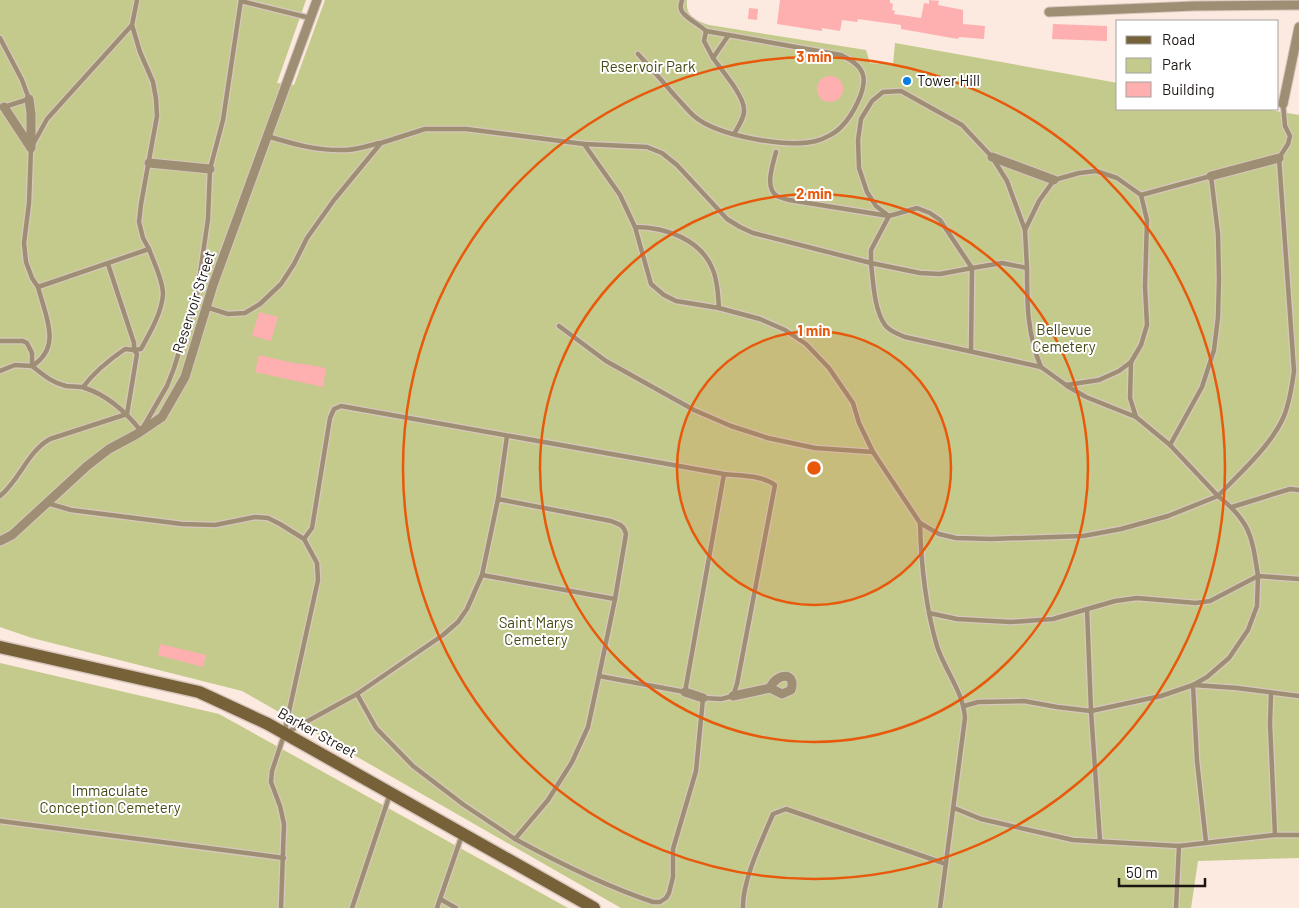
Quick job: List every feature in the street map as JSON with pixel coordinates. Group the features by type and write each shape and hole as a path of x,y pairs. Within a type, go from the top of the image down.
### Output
{"main road":[{"name":"Barker Street","path":"0,647 200,692 226,703 594,908"}],"street":[{"name":"Reservoir Street","path":"0,541 12,535 86,466 109,449 162,417 185,377 206,307 317,0"},
{"path":"1049,12 1194,3 1299,5"},
{"path":"1283,104 1295,61 1299,27"},
{"path":"28,99 31,114 31,148"},
{"path":"2,107 31,148"},
{"path":"992,157 1054,180"},
{"path":"1210,176 1279,158"},
{"path":"149,163 210,168"},
{"path":"733,696 770,688"},
{"path":"685,692 703,698"}],"lane":[{"path":"83,387 93,373 125,349 141,349 161,304 163,294 162,285 143,238 139,222 157,116 153,82 140,52 132,24 137,0"},
{"path":"0,371 14,365 32,366 50,380 64,385 83,387 99,393 127,414 141,431 167,386 197,294 208,219 210,168 223,120 241,0 310,18"},
{"path":"638,54 694,117 714,128 742,137 766,141 815,141 828,136 842,127 852,114 864,83 863,74 858,66 841,55 706,31 700,24 684,15 681,8 682,0"},
{"path":"32,366 46,354 50,345 50,332 38,287 32,278 26,262 24,243 29,203 31,148 47,119 132,24"},
{"path":"706,31 704,41 713,58 742,99 744,110 740,125 734,134"},
{"path":"713,58 728,36"},
{"path":"0,38 22,80 28,99 2,107"},
{"path":"890,216 876,206 867,192 859,168 858,140 861,119 872,101 883,92 901,91 962,125 992,157 1006,180 1025,230 1028,323 1033,349 1041,367"},
{"path":"584,144 620,195 635,228 651,284 664,295 676,301 719,308 760,319 785,330 806,344 829,368 853,403 859,423 874,452 920,523 939,534 956,538 991,539 1083,536 1121,529 1168,516 1218,496 1249,464 1274,433 1284,416 1290,396 1294,371 1279,158 1288,144 1290,136 1285,126 1283,104"},
{"path":"267,136 298,146 319,150 346,150 381,143 425,129 458,129 584,144 647,147 662,153 677,165 726,219 753,233 871,263 920,273 940,274 1002,263 1026,268"},
{"path":"206,307 228,314 245,313 260,304 281,284 307,238 334,200 381,143"},
{"path":"776,152 770,179 772,191 776,196 789,200 890,216 917,208 930,212 940,220 972,268 971,351"},
{"path":"1025,230 1039,201 1054,180 1096,170 1117,178 1142,195 1147,220 1145,287 1147,325 1141,344 1131,362 1119,371 1100,380 1066,386"},
{"path":"1142,195 1210,176 1218,234 1218,317 1214,350 1202,387 1170,444"},
{"path":"890,216 871,250 871,263 879,311 885,325 893,332 905,337 1041,367 1066,386 1086,397 1136,417 1170,444 1246,523 1252,539 1258,576 1257,606 1248,630 1229,658 1207,677 1193,685 1161,696 1091,711 1024,701 978,702 964,706"},
{"path":"635,228 652,227 673,233 686,239 704,255 712,268 717,284 719,308"},
{"path":"38,287 149,249"},
{"path":"108,264 134,343 134,350 137,354 127,414"},
{"path":"559,326 606,360 694,410 731,426 768,438 815,448 874,452"},
{"path":"0,341 23,341 28,343 32,353 32,366"},
{"path":"1131,362 1130,398 1136,417"},
{"path":"304,539 312,528 330,418 334,409 341,406 755,478 771,482 775,485 737,684 733,696 721,699 703,698 696,771 673,848 670,893 660,902 653,902 629,894 548,856 515,838 464,805 413,766 376,728 356,694"},
{"path":"0,496 6,491 31,455 43,443 127,414"},
{"path":"284,734 356,694 443,635 458,622 467,609 482,575 498,499 508,436"},
{"path":"599,676 685,692 724,474"},
{"path":"1232,507 1290,489 1299,490"},
{"path":"498,499 611,521 625,528 626,534 615,599 588,727 572,762 548,800 515,838"},
{"path":"46,503 71,510 182,524 215,526 255,517 268,518 304,539 317,563 318,580 284,734 272,771 272,782 284,824 281,908"},
{"path":"920,523 924,593 929,614 938,647 964,706 963,733 940,908"},
{"path":"482,575 615,599"},
{"path":"929,614 957,619 1011,622 1053,619 1087,608 1137,598 1174,602 1210,601 1258,576 1299,579"},
{"path":"1087,608 1091,711 1100,841"},
{"path":"1193,685 1237,688 1271,694 1299,696"},
{"path":"1193,685 1197,761 1206,842"},
{"path":"1271,694 1270,724 1275,836"},
{"path":"352,908 390,793"},
{"path":"954,808 1020,829 1073,840 1180,846 1206,842 1299,835"},
{"path":"742,908 742,897 773,814 786,809 946,864"},
{"path":"0,821 284,858"},
{"path":"437,908 463,834"},
{"path":"1176,908 1180,846"},
{"path":"440,899 456,908"}],"green space":[{"name":"Bellevue Cemetery","path":"0,0 306,0 277,83 294,85 325,0 687,0 688,10 692,17 709,25 866,50 870,63 893,65 895,43 1116,83 1116,110 1270,110 1299,115 1299,858 1198,861 1191,908 621,908 242,691 32,638 0,627"},
{"name":"Immaculate Conception Cemetery","path":"0,663 219,714 568,908 0,908"}],"building":[{"path":"780,0 890,0 890,3 893,4 892,10 895,11 894,14 921,18 924,3 929,4 929,0 939,1 938,5 963,10 963,24 985,26 984,39 959,37 958,39 901,29 901,25 858,19 857,22 842,20 840,31 822,28 822,31 777,24"},
{"path":"749,8 758,9 757,20 748,19"},
{"path":"1053,24 1107,26 1107,41 1052,39"},
{"path":"830,76 839,80 843,89 839,98 830,102 821,98 817,89 821,80"},
{"path":"259,312 278,317 271,341 252,336"},
{"path":"259,355 326,368 323,387 255,372"},
{"path":"160,644 206,655 203,667 158,655"}],"place":[{"name":"Tower Hill","path":"907,81"}],"park label":[{"name":"Reservoir Park","path":"648,67"},
{"name":"Saint Marys Cemetery","path":"536,632"}]}
